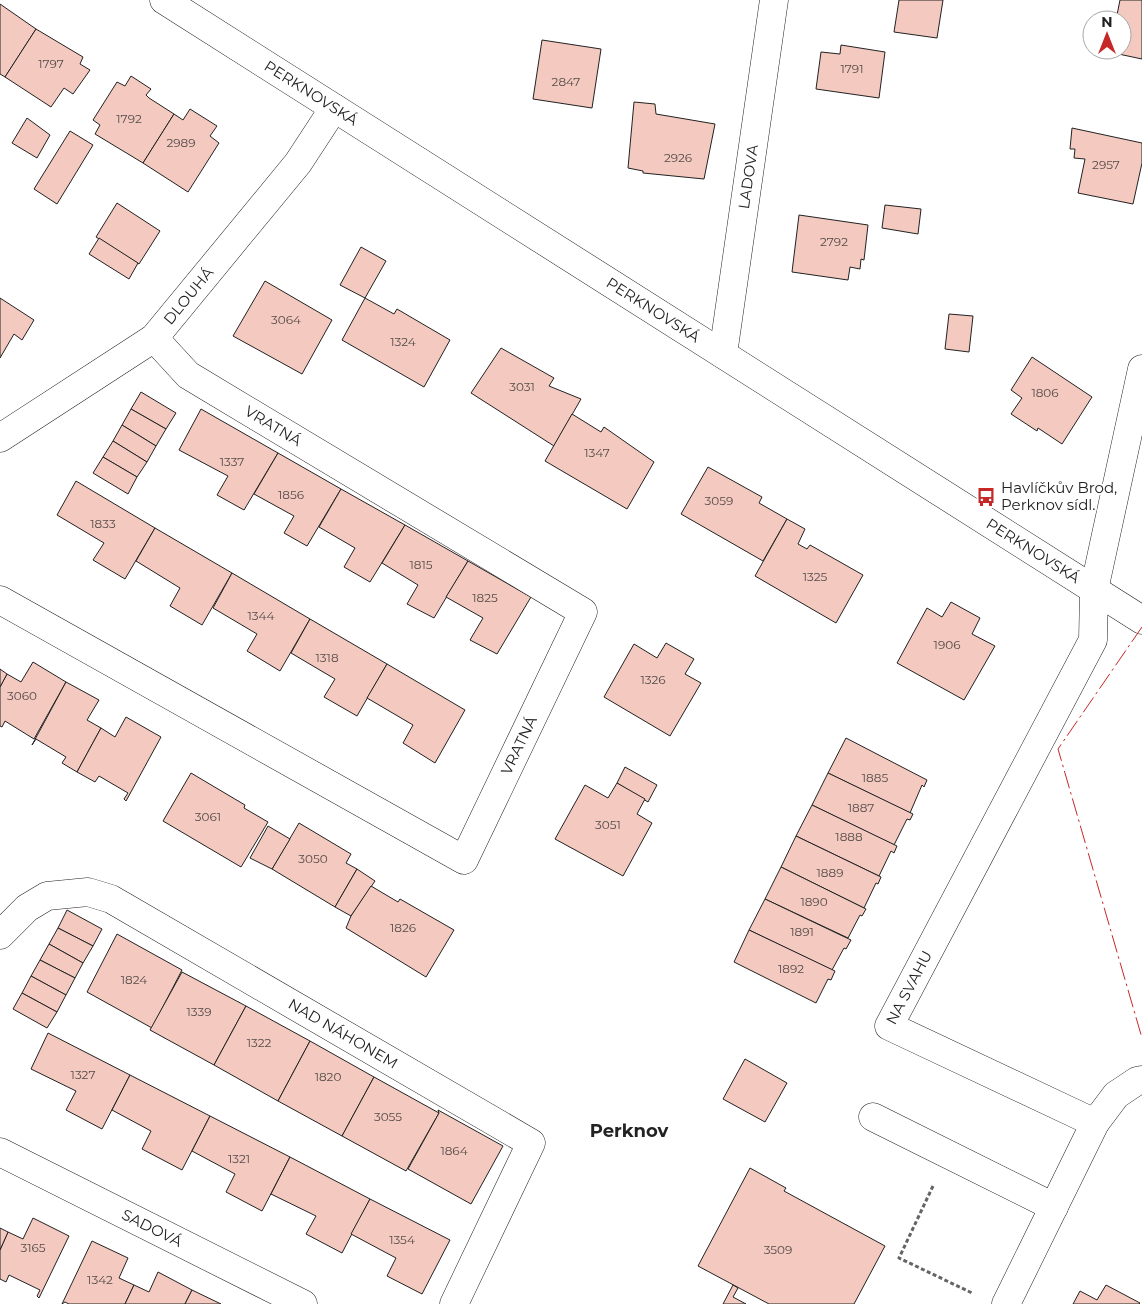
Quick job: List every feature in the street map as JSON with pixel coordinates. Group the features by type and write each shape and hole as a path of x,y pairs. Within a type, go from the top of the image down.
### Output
{"street":[{"name":"LADOVA","path":"723,354 774,0"},
{"name":"PERKNOVSKÁ","path":"173,3 334,108 1142,620"},
{"name":"DLOUHÁ","path":"0,438 154,338 298,162 334,108"},
{"name":"VRATNÁ","path":"0,600 464,860 583,612 188,375 154,338"},
{"path":"1094,590 1142,369"},
{"name":"NA SVAHU","path":"1094,590 1093,640 889,1026 1095,1123"},
{"name":"NAD NÁHONEM","path":"0,935 27,908 47,896 88,892 111,899 531,1143 454,1304"},
{"path":"1006,1304 1095,1123 1116,1095 1137,1081 1142,1080"},
{"path":"873,1117 1054,1207"},
{"name":"SADOVÁ","path":"0,1152 303,1304"}],"path":[{"path":"949,1154 899,1258 977,1296"}],"building":[{"path":"899,0 943,0 937,38 894,32"},
{"path":"1120,0 1142,0 1142,59 1132,57 1132,10 1118,10"},
{"path":"0,4 36,29 5,77 0,74"},
{"path":"36,29 83,57 80,64 90,70 73,94 64,88 51,107 5,77"},
{"path":"542,40 601,49 592,108 533,99"},
{"path":"841,45 885,52 879,98 816,89 821,52 840,54"},
{"path":"131,76 151,89 146,95 149,98 174,114 143,163 95,134 100,125 93,120 117,82 125,86"},
{"path":"634,102 655,104 656,114 715,124 704,179 643,173 643,171 628,168"},
{"path":"190,109 217,126 210,136 219,143 188,192 143,163 174,114 183,120"},
{"path":"27,118 50,135 37,158 12,143"},
{"path":"1072,128 1142,143 1142,163 1133,204 1078,193 1085,159 1074,158 1075,149 1070,149"},
{"path":"70,131 93,145 57,204 34,189"},
{"path":"117,203 160,231 139,264 96,237"},
{"path":"885,205 921,209 918,234 882,228"},
{"path":"799,215 868,225 864,260 861,259 860,269 850,267 848,280 792,272"},
{"path":"99,238 138,263 129,279 89,254"},
{"path":"361,247 386,261 365,298 340,285"},
{"path":"265,281 332,320 302,374 233,336"},
{"path":"0,298 34,320 22,340 14,334 0,358"},
{"path":"365,298 394,314 397,309 450,340 424,387 342,340"},
{"path":"949,314 973,316 969,352 945,349"},
{"path":"501,348 554,378 549,386 581,399 554,446 471,393"},
{"path":"1032,357 1092,397 1062,444 1038,428 1037,431 1011,414 1022,398 1011,390"},
{"path":"141,392 176,413 166,429 131,409"},
{"path":"131,409 166,429 156,446 122,425"},
{"path":"201,409 278,453 244,510 217,495 228,476 179,450"},
{"path":"572,414 601,432 604,427 654,462 627,509 545,461"},
{"path":"122,425 156,446 147,462 113,441"},
{"path":"113,441 147,462 137,477 103,457"},
{"path":"278,453 341,489 307,546 284,533 294,516 254,494"},
{"path":"103,457 137,477 128,494 93,473"},
{"path":"708,467 762,497 759,503 787,519 763,561 681,514"},
{"path":"76,481 155,528 125,579 93,560 104,543 57,515"},
{"path":"341,489 405,525 370,582 344,567 355,548 319,527"},
{"path":"787,519 805,529 798,544 807,549 810,545 863,575 836,623 755,576"},
{"path":"405,525 468,561 434,618 407,604 418,585 382,563"},
{"path":"155,528 232,573 202,625 170,606 180,588 136,561"},
{"path":"468,561 531,597 497,654 470,640 483,618 446,597"},
{"path":"232,573 310,619 280,671 247,651 257,634 213,608"},
{"path":"951,602 980,618 972,634 995,646 964,700 897,663 927,608 942,617"},
{"path":"310,619 387,664 357,716 324,697 335,679 291,653"},
{"path":"666,643 694,659 685,674 701,683 670,736 604,697 634,644 657,658"},
{"path":"33,662 66,682 34,739 5,721 2,727 0,726 0,687 7,674 21,682"},
{"path":"387,664 465,710 435,763 403,743 413,725 367,698"},
{"path":"0,669 7,674 0,687"},
{"path":"66,682 99,700 87,720 101,728 77,772 62,763 66,757 36,739 32,745"},
{"path":"126,717 161,737 126,801 124,799 128,793 99,776 95,782 77,772 101,728 115,737"},
{"path":"846,738 927,780 924,787 922,785 910,813 828,773"},
{"path":"625,767 657,785 648,802 617,783"},
{"path":"191,773 245,805 244,808 268,822 241,867 163,821"},
{"path":"828,773 913,814 910,820 907,819 894,845 812,805"},
{"path":"617,783 645,799 637,814 652,823 623,876 555,839 585,785 608,798"},
{"path":"812,805 897,846 894,853 891,851 879,876 796,836"},
{"path":"299,823 351,854 346,863 357,869 335,907 272,869"},
{"path":"268,826 290,839 272,869 250,858"},
{"path":"796,836 881,877 864,908 781,867"},
{"path":"781,867 866,909 862,916 860,915 848,938 765,899"},
{"path":"357,869 375,881 351,916 335,907"},
{"path":"371,886 398,902 400,899 454,930 426,977 346,928 351,916"},
{"path":"765,899 851,940 846,949 844,948 832,970 749,930"},
{"path":"67,910 102,929 93,946 58,928"},
{"path":"58,928 93,946 83,963 49,944"},
{"path":"749,930 835,971 831,980 828,979 816,1003 734,962"},
{"path":"117,934 182,970 152,1028 87,992"},
{"path":"49,944 83,963 75,978 40,960"},
{"path":"40,960 75,978 66,995 31,976"},
{"path":"182,972 246,1006 214,1065 150,1030"},
{"path":"31,976 66,995 57,1012 22,993"},
{"path":"22,993 57,1012 47,1028 13,1009"},
{"path":"246,1006 310,1041 278,1101 214,1065"},
{"path":"48,1033 130,1075 102,1129 66,1110 76,1091 31,1069"},
{"path":"310,1041 374,1077 342,1136 278,1101"},
{"path":"745,1059 787,1083 765,1122 723,1099"},
{"path":"130,1075 210,1116 182,1170 142,1149 151,1131 112,1110"},
{"path":"374,1077 439,1113 406,1171 342,1136"},
{"path":"438,1110 503,1146 471,1204 408,1169 439,1113"},
{"path":"210,1116 290,1157 262,1211 226,1192 235,1174 192,1151"},
{"path":"290,1157 370,1199 342,1253 306,1234 316,1216 271,1194"},
{"path":"750,1168 786,1188 784,1191 885,1246 854,1304 769,1304 698,1266"},
{"path":"370,1199 450,1240 422,1294 387,1276 396,1258 351,1234"},
{"path":"33,1218 69,1236 39,1298 37,1296 40,1290 9,1275 6,1282 0,1279 0,1250 8,1232 23,1239"},
{"path":"0,1228 8,1232 0,1250"},
{"path":"92,1241 128,1258 119,1278 134,1285 125,1304 69,1304 65,1302 62,1304"},
{"path":"158,1272 192,1290 185,1304 125,1304 134,1285 149,1292"},
{"path":"733,1285 738,1288 733,1297 746,1304 723,1304"},
{"path":"1106,1285 1140,1303 1073,1304 1080,1291 1097,1300"},
{"path":"192,1290 221,1304 185,1304"}],"power":[{"path":"1142,627 1058,749 1142,1038"}],"place":[{"name":"Havlíčkův Brod, Perknov sídl.","path":"986,497"}],"district":[{"name":"Perknov","path":"629,1131"}]}
